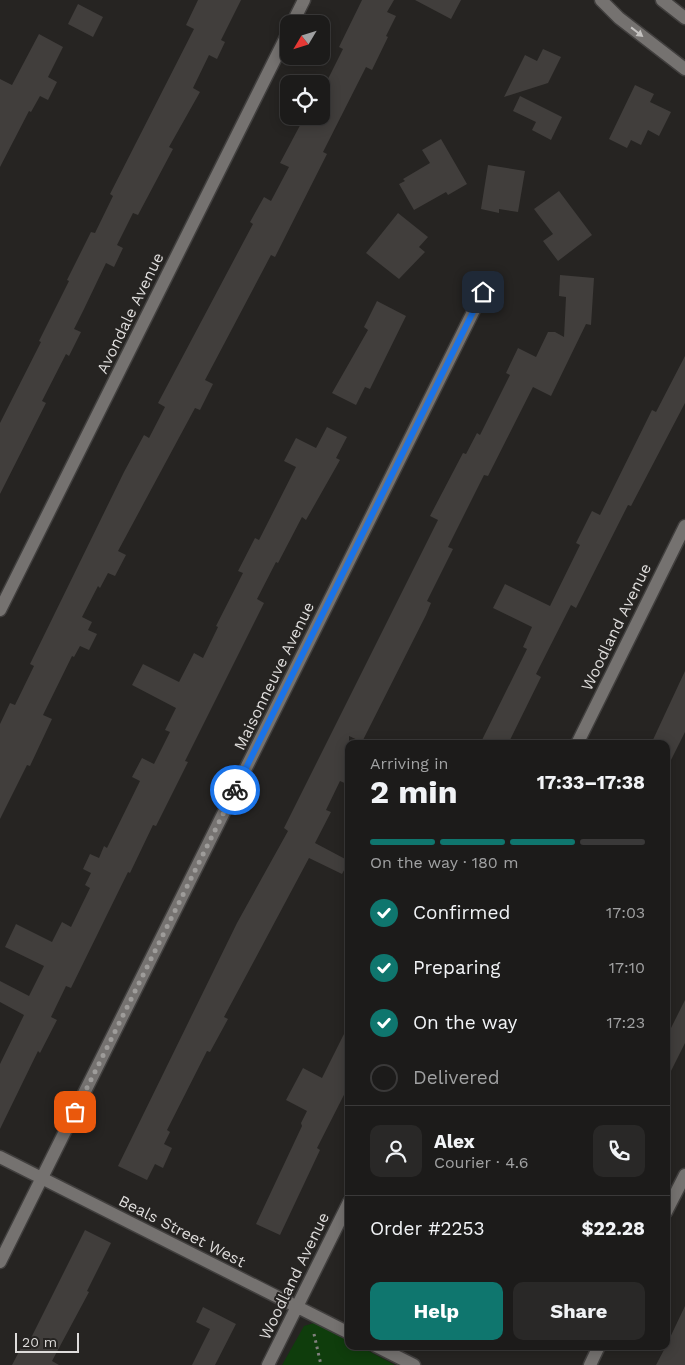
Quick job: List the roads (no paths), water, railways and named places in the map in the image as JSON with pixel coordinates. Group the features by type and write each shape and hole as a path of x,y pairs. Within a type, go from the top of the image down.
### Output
{"street":[{"path":"296,15 304,0"},
{"path":"601,0 620,18 685,69"},
{"path":"662,0 685,18"},
{"name":"Avondale Avenue","path":"0,610 280,49"},
{"name":"Maisonneuve Avenue","path":"0,1262 483,292"},
{"name":"Woodland Avenue","path":"578,740 685,526"},
{"name":"Beals Street West","path":"0,1157 345,1331"},
{"path":"670,1204 685,1175"},
{"name":"Woodland Avenue","path":"268,1365 345,1210"},
{"path":"384,1350 414,1365"},
{"path":"590,1365 597,1350"}]}
